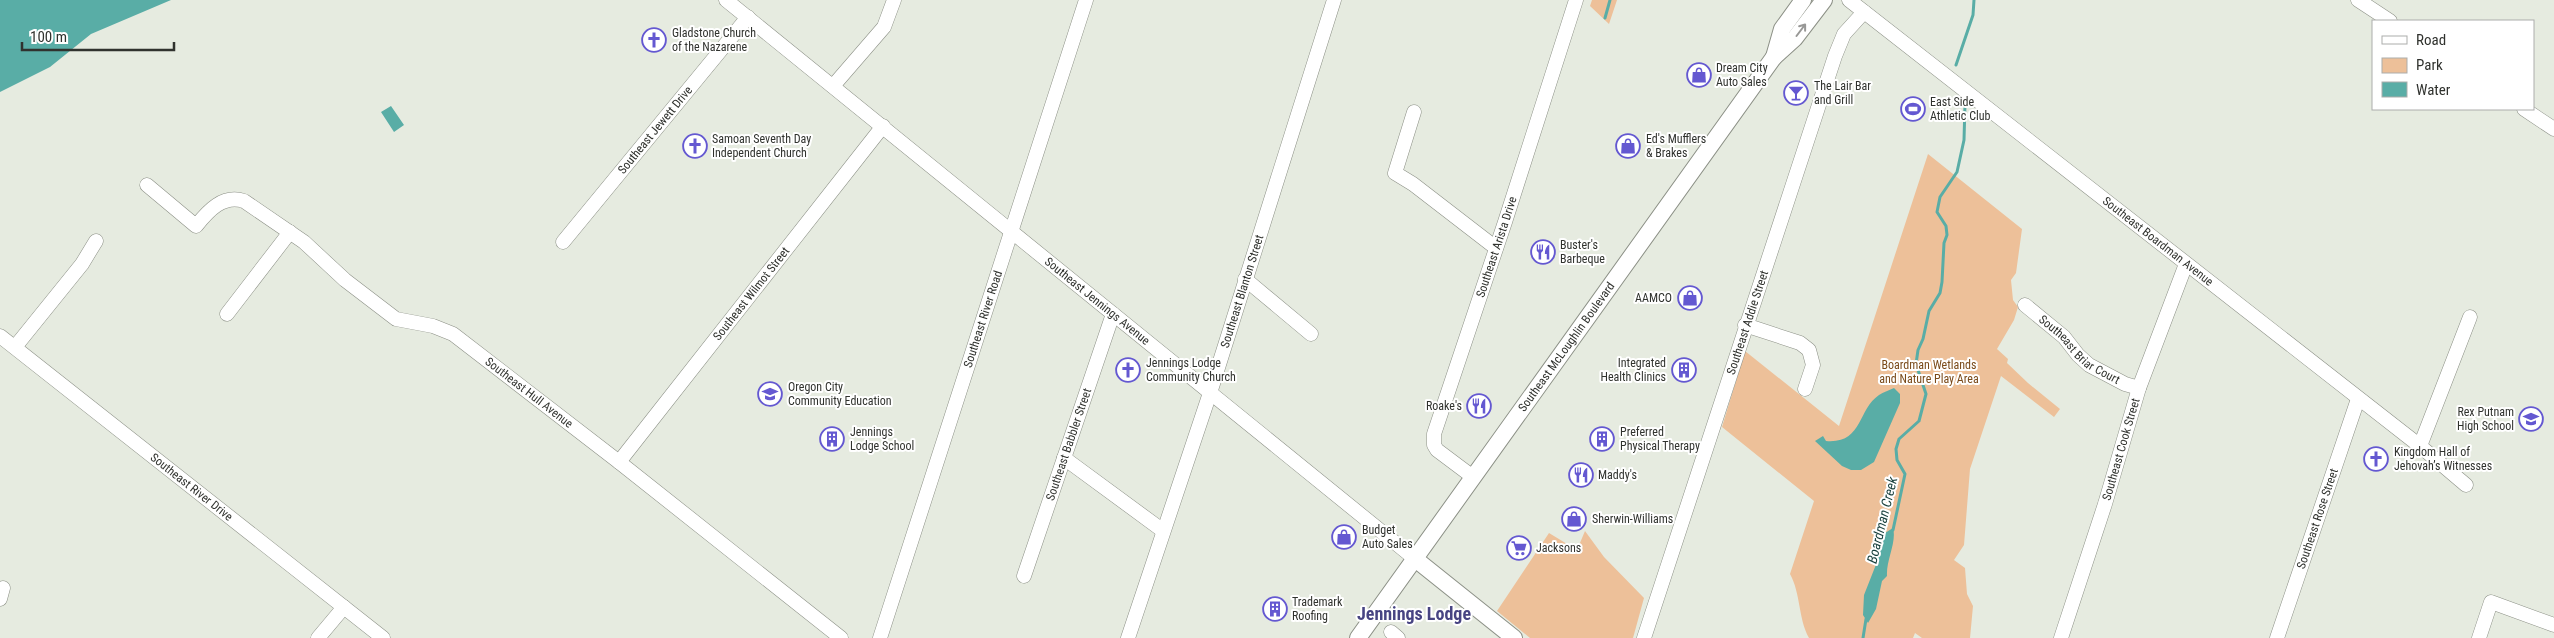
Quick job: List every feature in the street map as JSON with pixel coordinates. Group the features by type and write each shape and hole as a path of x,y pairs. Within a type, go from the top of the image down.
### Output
{"main road":[{"name":"Southeast McLoughlin Boulevard","path":"1774,56 1782,29 1803,0"},
{"name":"Southeast McLoughlin Boulevard","path":"1358,638 1774,56 1795,38 1824,0"},
{"name":"Southeast Jennings Avenue","path":"1414,558 1514,638"}],"street":[{"name":"Southeast Jennings Avenue","path":"726,0 1414,558"},
{"path":"833,86 884,27 894,0"},
{"name":"Southeast River Road","path":"880,638 1086,0"},
{"name":"Southeast Blanton Street","path":"1128,638 1162,530 1210,393 1334,0"},
{"name":"Southeast Arista Drive","path":"1473,477 1442,456 1433,440 1576,0"},
{"name":"Southeast Boardman Avenue","path":"1849,0 2420,446 2466,485"},
{"path":"2358,0 2388,20"},
{"name":"Southeast Addie Street","path":"1644,638 1745,325 1840,42 1844,34 1864,12"},
{"name":"Southeast Jewett Drive","path":"563,242 748,17"},
{"path":"2526,110 2554,129"},
{"path":"1414,112 1395,173 1413,184 1496,248"},
{"name":"Southeast Wilmot Street","path":"619,462 883,126"},
{"name":"Southeast Hull Avenue","path":"147,184 196,226 212,208 227,200 236,199 247,203 290,232 396,319 433,326 453,334 842,638"},
{"path":"227,314 290,232"},
{"path":"15,347 82,264 96,241"},
{"name":"Southeast Cook Street","path":"2061,638 2105,504 2139,388 2186,264"},
{"path":"1245,280 1311,334"},
{"name":"Southeast Briar Court","path":"2025,305 2064,337 2078,355 2089,364 2125,384 2139,388"},
{"name":"Southeast Babbler Street","path":"1024,576 1113,314"},
{"path":"2420,446 2470,317"},
{"path":"1745,325 1800,344 1810,350 1812,365 1804,389"},
{"name":"Southeast River Drive","path":"0,336 383,638"},
{"name":"Southeast Rose Street","path":"2277,638 2358,399"},
{"path":"1064,458 1162,530"},
{"path":"2479,638 2491,602 2554,625"},
{"path":"318,638 344,607"}],"green space":[{"path":"1592,0 1617,0 1609,24 1590,6"},
{"name":"Boardman Wetlands and Nature Play Area","path":"1928,154 2022,229 2016,273 2011,280 2013,300 2018,307 2014,320 1997,349 2008,359 2007,363 2028,383 2060,409 2054,417 2001,376 1970,469 1964,545 1954,560 1965,568 1967,594 1973,606 1970,638 1922,638 1915,633 1913,638 1809,638 1805,630 1794,582 1790,574 1814,501 1722,427 1745,351 1839,426"},
{"path":"1585,531 1604,557 1644,598 1633,638 1530,638 1497,611 1549,533 1577,550"}],"water":[{"path":"0,0 171,0 91,34 50,67 0,92"},
{"path":"391,106 404,125 394,132 381,112"},
{"path":"1894,388 1900,394 1900,403 1874,462 1861,470 1851,470 1842,466 1815,441 1823,436 1826,441 1838,441 1847,437 1858,425 1872,401"},
{"path":"1893,528 1894,539 1887,576 1882,581 1876,609 1868,623 1863,615 1864,595 1877,562 1877,545 1885,533"}],"waterway":[{"path":"1605,18 1610,0"},
{"name":"Boardman Creek","path":"1956,65 1973,15 1974,0"},
{"name":"Boardman Creek","path":"1893,530 1905,474 1897,460 1896,449 1899,439 1919,421 1926,394 1916,364 1929,311 1940,293 1944,243 1947,235 1946,226 1937,212 1940,197 1957,172 1964,140 1965,104"},
{"name":"Boardman Creek","path":"1863,638 1866,619"}],"place":[{"name":"Gladstone Church of the Nazarene","path":"654,40"},
{"name":"Dream City Auto Sales","path":"1699,75"},
{"name":"The Lair Bar and Grill","path":"1796,93"},
{"name":"East Side Athletic Club","path":"1913,109"},
{"name":"Samoan Seventh Day Independent Church","path":"695,146"},
{"name":"Ed's Mufflers & Brakes","path":"1628,146"},
{"name":"Buster's Barbeque","path":"1543,252"},
{"name":"AAMCO","path":"1690,298"},
{"name":"Jennings Lodge Community Church","path":"1128,370"},
{"name":"Integrated Health Clinics","path":"1684,370"},
{"name":"Oregon City Community Education","path":"770,394"},
{"name":"Roake's","path":"1479,406"},
{"name":"Rex Putnam High School","path":"2531,419"},
{"name":"Jennings Lodge School","path":"832,439"},
{"name":"Preferred Physical Therapy","path":"1602,439"},
{"name":"Kingdom Hall of Jehovah’s Witnesses","path":"2376,459"},
{"name":"Maddy's","path":"1581,475"},
{"name":"Sherwin-Williams","path":"1574,519"},
{"name":"Budget Auto Sales","path":"1344,537"},
{"name":"Jacksons","path":"1519,548"},
{"name":"Trademark Roofing","path":"1275,609"}],"district":[{"name":"Jennings Lodge","path":"1414,614"}]}
